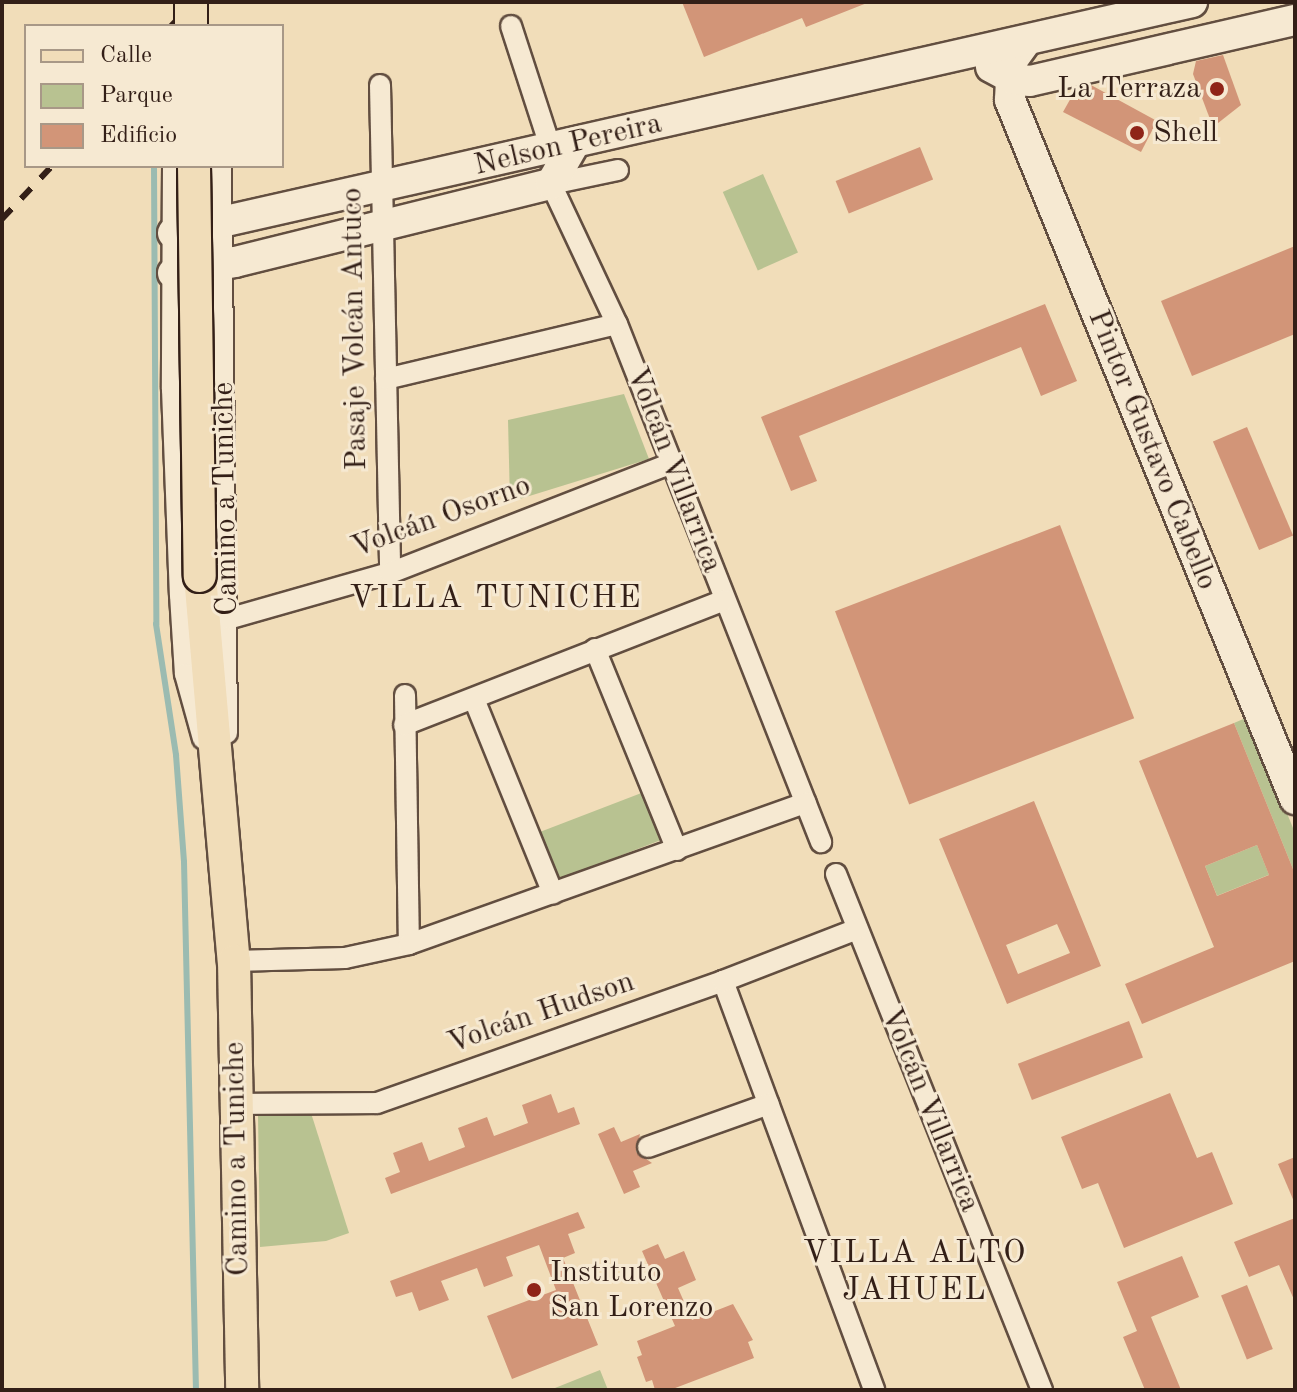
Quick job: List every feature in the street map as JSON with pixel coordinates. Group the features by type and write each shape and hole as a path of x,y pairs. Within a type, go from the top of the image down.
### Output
{"main road":[{"path":"191,2 191,24"},
{"name":"Camino a Tuniche","path":"194,168 200,576 234,961 242,1390"}],"street":[{"name":"Nelson Pereira","path":"173,233 1192,2"},
{"path":"1137,14 1127,38 1142,58"},
{"path":"1010,89 1030,81 1142,58 1295,20"},
{"path":"511,26 562,146 551,184"},
{"path":"1078,30 1090,37 1093,45 1088,69"},
{"path":"1010,89 1013,57 1027,40"},
{"path":"963,56 1010,89"},
{"name":"Pasaje Volcán Antuco","path":"380,85 390,573"},
{"name":"Pintor Gustavo Cabello","path":"1010,89 1295,799"},
{"name":"Camino a Tuniche","path":"173,168 172,389 185,674 218,796"},
{"name":"Camino a Tuniche","path":"221,168 228,769 221,832"},
{"name":"Nelson Pereira","path":"173,273 383,227 618,170"},
{"name":"Volcán Villarrica","path":"551,184 617,324 821,842"},
{"path":"386,379 617,324"},
{"name":"Volcán Osorno","path":"228,619 390,573 672,463"},
{"path":"404,725 725,600"},
{"path":"595,649 677,850"},
{"path":"405,695 409,944"},
{"path":"474,699 553,894"},
{"path":"234,961 345,958 409,944 806,803"},
{"name":"Volcán Villarrica","path":"836,874 1042,1390"},
{"name":"Volcán Hudson","path":"236,1104 377,1103 723,981 857,929"},
{"path":"723,981 874,1390"},
{"path":"648,1147 769,1104"}],"green space":[{"path":"763,174 798,253 758,270 723,192"},
{"path":"624,394 649,459 510,502 508,420"},
{"path":"1248,717 1295,833 1295,874 1234,723"},
{"path":"644,792 662,840 555,881 537,833"},
{"path":"1257,845 1269,875 1217,896 1205,866"},
{"path":"311,1113 349,1233 326,1241 260,1247 258,1115"},
{"path":"600,1370 608,1390 550,1390"}],"building":[{"path":"682,2 867,3 806,27 802,18 704,57"},
{"name":"La Terraza","path":"1223,55 1241,105 1213,127 1193,74 1196,61"},
{"path":"1091,85 1157,121 1141,152 1063,112 1076,89"},
{"path":"920,147 933,179 849,214 836,181"},
{"path":"1295,246 1295,334 1192,376 1161,301"},
{"path":"1045,304 1077,381 1041,396 1021,347 799,436 817,481 791,491 761,417"},
{"path":"1247,427 1293,536 1259,550 1213,441"},
{"path":"1060,525 1134,718 909,805 835,611"},
{"path":"1234,723 1295,874 1295,961 1142,1024 1125,984 1214,947 1139,761","holes":["1257,845 1269,875 1217,896 1205,866"]},
{"path":"1034,801 1101,966 1007,1004 939,839","holes":["1057,924 1070,953 1018,974 1006,945"]},
{"path":"1129,1021 1143,1057 1032,1100 1018,1064"},
{"path":"1170,1093 1197,1158 1212,1152 1233,1204 1124,1248 1098,1183 1082,1189 1061,1137"},
{"path":"551,1094 558,1113 574,1107 580,1124 391,1194 385,1178 400,1172 393,1153 422,1142 429,1161 465,1147 458,1128 487,1117 494,1136 528,1123 522,1105"},
{"path":"614,1127 621,1142 640,1134 636,1152 652,1163 633,1171 640,1187 624,1194 598,1134"},
{"path":"1295,1157 1295,1204 1278,1164"},
{"path":"578,1212 585,1228 568,1234 575,1253 563,1258 598,1345 512,1379 487,1316 556,1290 539,1245 506,1257 513,1276 484,1287 477,1268 441,1281 449,1300 419,1311 412,1292 396,1297 390,1281"},
{"path":"1295,1218 1295,1302 1279,1265 1249,1277 1234,1242"},
{"path":"658,1244 665,1259 684,1251 696,1280 678,1288 692,1320 733,1304 753,1340 748,1342 754,1358 670,1390 655,1390 652,1380 646,1382 637,1357 642,1355 637,1341 675,1326 642,1251"},
{"path":"1182,1256 1199,1297 1151,1317 1181,1390 1145,1390 1123,1337 1137,1331 1117,1282"},
{"path":"1247,1285 1273,1349 1247,1359 1221,1295"}],"waterway":[{"path":"154,168 156,624 176,755 184,862 196,1390"}],"railway":[{"path":"173,24 194,2"},
{"path":"2,219 50,168"}],"place":[{"name":"La Terraza","path":"1217,89"},
{"name":"Shell","path":"1137,133"},
{"name":"Instituto San Lorenzo","path":"534,1290"}],"district":[{"name":"VILLA TUNICHE","path":"496,599"},
{"name":"VILLA ALTO JAHUEL","path":"915,1274"}]}
